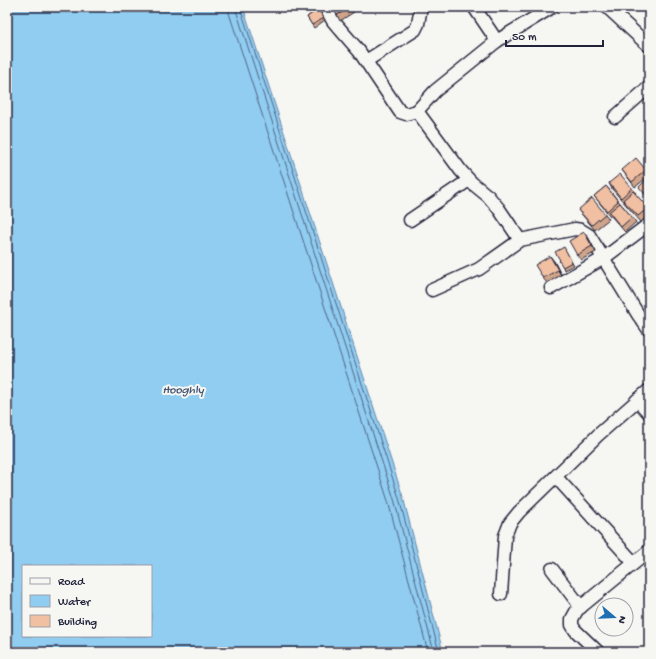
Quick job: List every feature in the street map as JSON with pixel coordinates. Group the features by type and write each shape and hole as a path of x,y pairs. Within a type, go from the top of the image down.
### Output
{"street":[{"path":"325,7 333,22 359,51 400,112 406,114 417,111 435,91 497,41 552,7"},
{"path":"366,61 415,30 418,24 421,7"},
{"path":"474,7 497,41"},
{"path":"607,7 647,40"},
{"path":"615,117 649,87"},
{"path":"417,111 469,180 488,196 499,209 520,240"},
{"path":"410,220 469,180"},
{"path":"551,288 604,258 649,224"},
{"path":"432,290 480,269 520,240 575,229 581,230 589,235 649,330"},
{"path":"501,594 505,536 510,523 598,435 649,390"},
{"path":"637,400 649,413"},
{"path":"556,477 634,563"},
{"path":"598,652 575,630 572,625 573,615 649,551"},
{"path":"552,569 581,607"}],"water":[{"name":"Hooghly","path":"7,7 243,7 403,497 443,652 7,652"}],"building":[{"path":"332,7 351,7 337,15"},
{"path":"318,9 324,18 312,25 307,17"},
{"path":"636,158 646,170 632,182 622,170"},
{"path":"620,174 632,188 621,198 609,183"},
{"path":"647,179 649,181 649,199 639,187"},
{"path":"606,186 618,201 607,211 594,196"},
{"path":"633,191 648,208 638,216 623,200"},
{"path":"592,198 605,214 592,225 578,210"},
{"path":"620,203 632,217 621,227 609,212"},
{"path":"584,232 592,246 577,255 569,241"},
{"path":"564,247 572,262 563,267 555,252"},
{"path":"550,256 558,270 543,278 535,265"}]}
